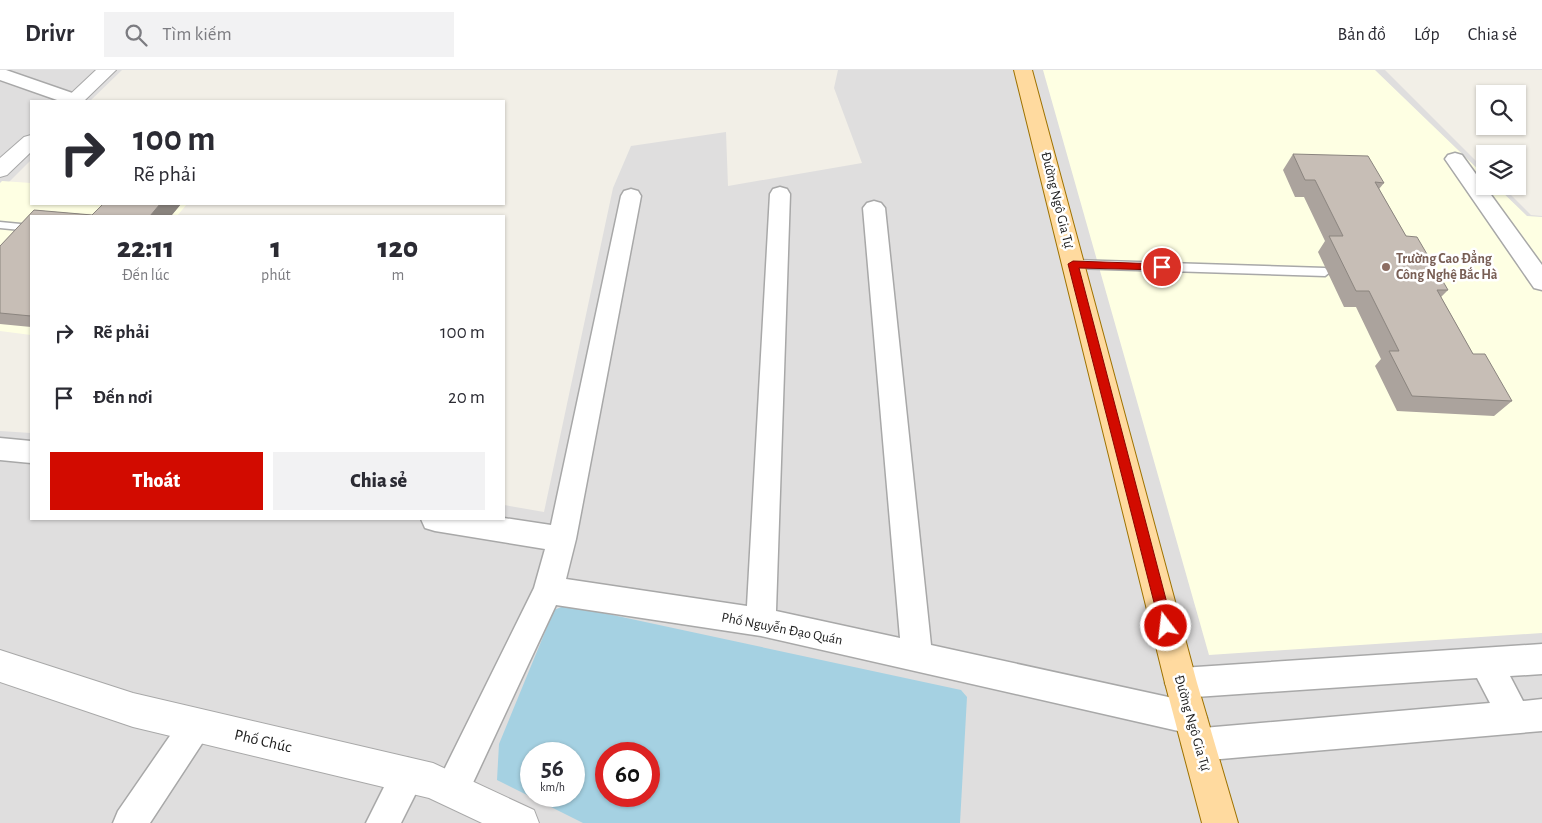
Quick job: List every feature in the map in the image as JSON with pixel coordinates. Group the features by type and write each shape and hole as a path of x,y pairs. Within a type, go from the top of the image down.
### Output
{"main road":[{"name":"Đường Ngô Gia Tự","path":"1023,70 1181,684 1220,823"}],"street":[{"path":"75,100 106,70"},
{"path":"0,74 71,100"},
{"path":"5,161 30,142"},
{"path":"1455,159 1542,282"},
{"path":"760,622 780,194"},
{"path":"452,790 548,590 562,540 631,196"},
{"path":"874,208 917,658"},
{"path":"0,449 30,452"},
{"path":"441,520 562,540"},
{"name":"Phố Nguyễn Đạo Quán","path":"548,590 760,622 917,658 1195,731 1528,716"},
{"path":"1181,684 1542,659"},
{"path":"1484,663 1528,716"},
{"name":"Phố Chúc","path":"3,672 133,710 433,781 522,823"},
{"path":"130,823 196,725"},
{"path":"383,823 408,775"}],"lane":[{"path":"0,225 28,228"},
{"path":"1073,264 1325,272"}],"shaded area":[{"path":"0,70 122,70 91,100 30,100 30,161 9,182 30,203 31,215 0,329"},
{"path":"838,70 1385,70 1476,161 1476,195 1511,195 1531,215 1542,216 1542,823 0,823 0,431 30,433 30,520 505,520 505,505 544,512 613,188 631,146 726,132 728,186 862,163 834,88"},
{"path":"1043,70 1375,70 1476,167 1476,195 1505,195 1527,216 1542,217 1542,633 1209,655"},
{"path":"2,181 30,183 30,205 186,205 178,215 30,215 30,335 0,331 0,183"}],"water":[{"path":"566,605 961,690 967,697 960,823 583,823 551,807 585,807 585,742 520,742 520,792 497,780 499,744 554,610"}],"building":[{"path":"1293,154 1368,156 1384,183 1375,182 1406,236 1417,237 1448,290 1437,290 1473,354 1485,354 1512,401 1412,396 1389,351 1399,351 1369,291 1356,291 1329,236 1343,236 1315,180 1305,180"},
{"path":"102,205 159,205 151,215 92,215"},
{"path":"34,210 92,215 30,215 30,316 0,313 0,246"}],"place":[{"name":"Trường Cao Đẳng Công Nghệ Bắc Hà","path":"1386,267"}],"route":[{"path":"1162,267 1073,264 1166,626"}]}
